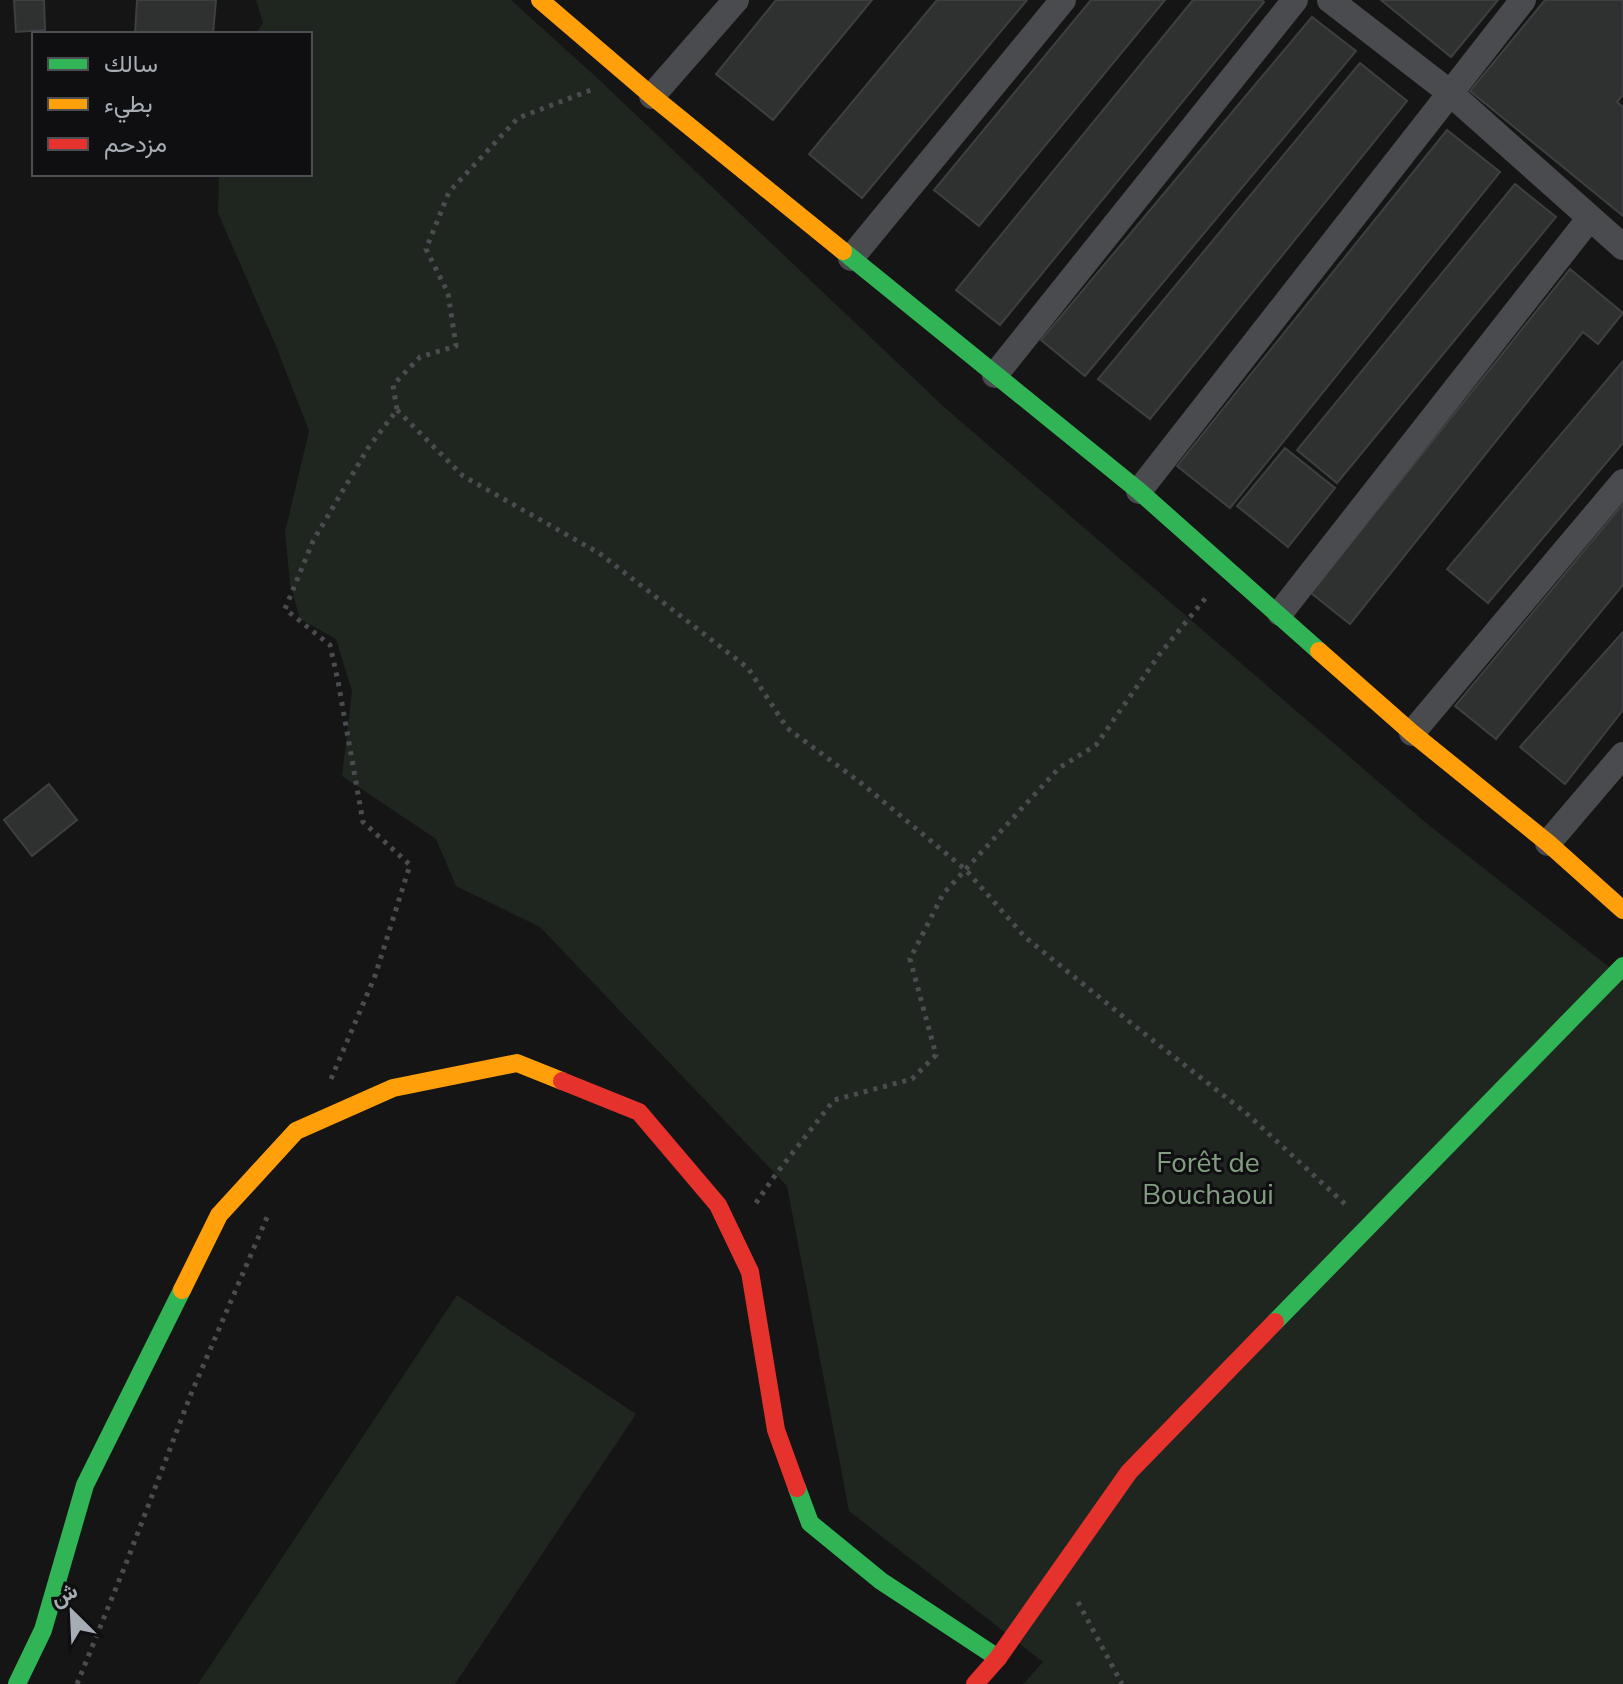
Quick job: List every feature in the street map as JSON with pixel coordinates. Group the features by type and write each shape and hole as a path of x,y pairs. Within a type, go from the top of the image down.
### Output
{"street":[{"path":"540,0 652,96 1139,491 1412,733 1548,843 1623,910"},
{"path":"652,96 736,0"},
{"path":"851,258 1063,0"},
{"path":"995,375 1295,0"},
{"path":"1330,0 1449,92 1623,247"},
{"path":"1139,491 1523,0"},
{"path":"1280,613 1589,219"},
{"path":"1412,733 1623,482"},
{"path":"1548,843 1623,755"},
{"path":"975,1684 998,1658 1129,1472 1623,966"},
{"path":"17,1684 43,1630 85,1485 219,1215 296,1131 393,1088 517,1063 639,1112 718,1205 750,1272 776,1430 810,1523 881,1581 998,1658"}],"path":[{"path":"599,89 518,118 449,192 426,249 448,293 456,346 420,357 393,385 397,410 463,476 599,553 748,668 787,728 861,783 966,870 1025,937 1246,1113 1369,1226"},
{"path":"330,1081 375,976 410,865 363,822 330,645 285,609 313,541 368,448 397,410"},
{"path":"734,1238 776,1174 834,1100 912,1079 936,1055 910,959 943,894 1059,768 1096,745 1159,655 1208,594 1220,604"},
{"path":"77,1684 191,1394 270,1211"},
{"path":"1061,1570 1122,1684"}],"green space":[{"name":"Forêt de Bouchaoui","path":"256,0 511,0 943,406 1425,822 1623,978 1623,1684 1023,1684 1043,1662 849,1511 787,1186 540,927 456,886 436,839 342,776 352,691 336,639 300,619 290,584 285,532 309,431 218,213 219,176 312,176 312,32 257,32 263,23"},
{"path":"457,1295 636,1414 455,1684 198,1684"}],"building":[{"path":"14,0 44,0 45,30 16,32"},
{"path":"137,0 216,0 213,32 135,32"},
{"path":"776,0 872,0 773,120 716,74"},
{"path":"937,0 1027,0 862,198 809,154"},
{"path":"1091,0 1165,0 979,226 934,190"},
{"path":"1193,0 1264,2 1000,325 956,290"},
{"path":"1381,0 1498,0 1451,57"},
{"path":"1545,0 1623,0 1623,95 1617,102 1623,107 1623,216 1470,91"},
{"path":"1312,17 1356,51 1085,376 1041,340"},
{"path":"1360,63 1407,101 1150,419 1098,379"},
{"path":"1447,130 1500,172 1230,508 1177,466"},
{"path":"1515,184 1556,217 1337,483 1297,450"},
{"path":"1570,269 1623,313 1598,344 1583,332 1350,624 1311,593"},
{"path":"1623,361 1623,443 1488,603 1447,569"},
{"path":"1285,448 1335,488 1288,547 1237,506"},
{"path":"1623,504 1623,585 1496,739 1455,706"},
{"path":"1623,632 1623,710 1565,784 1520,747"},
{"path":"49,784 77,820 32,856 4,820"}],"traffic: fast":[{"path":"843,251 1139,491 1319,651"},
{"path":"1275,1322 1623,966"},
{"path":"17,1684 43,1630 85,1485 182,1290"},
{"path":"797,1488 810,1523 881,1581 998,1658"}],"traffic: slow":[{"path":"540,0 652,96 843,251"},
{"path":"1319,651 1623,910"},
{"path":"182,1290 219,1215 296,1131 393,1088 517,1063 562,1081"}],"traffic: jam":[{"path":"562,1081 639,1112 718,1205 750,1272 776,1430 797,1488"},
{"path":"975,1684 998,1658 1129,1472 1275,1322"}]}
